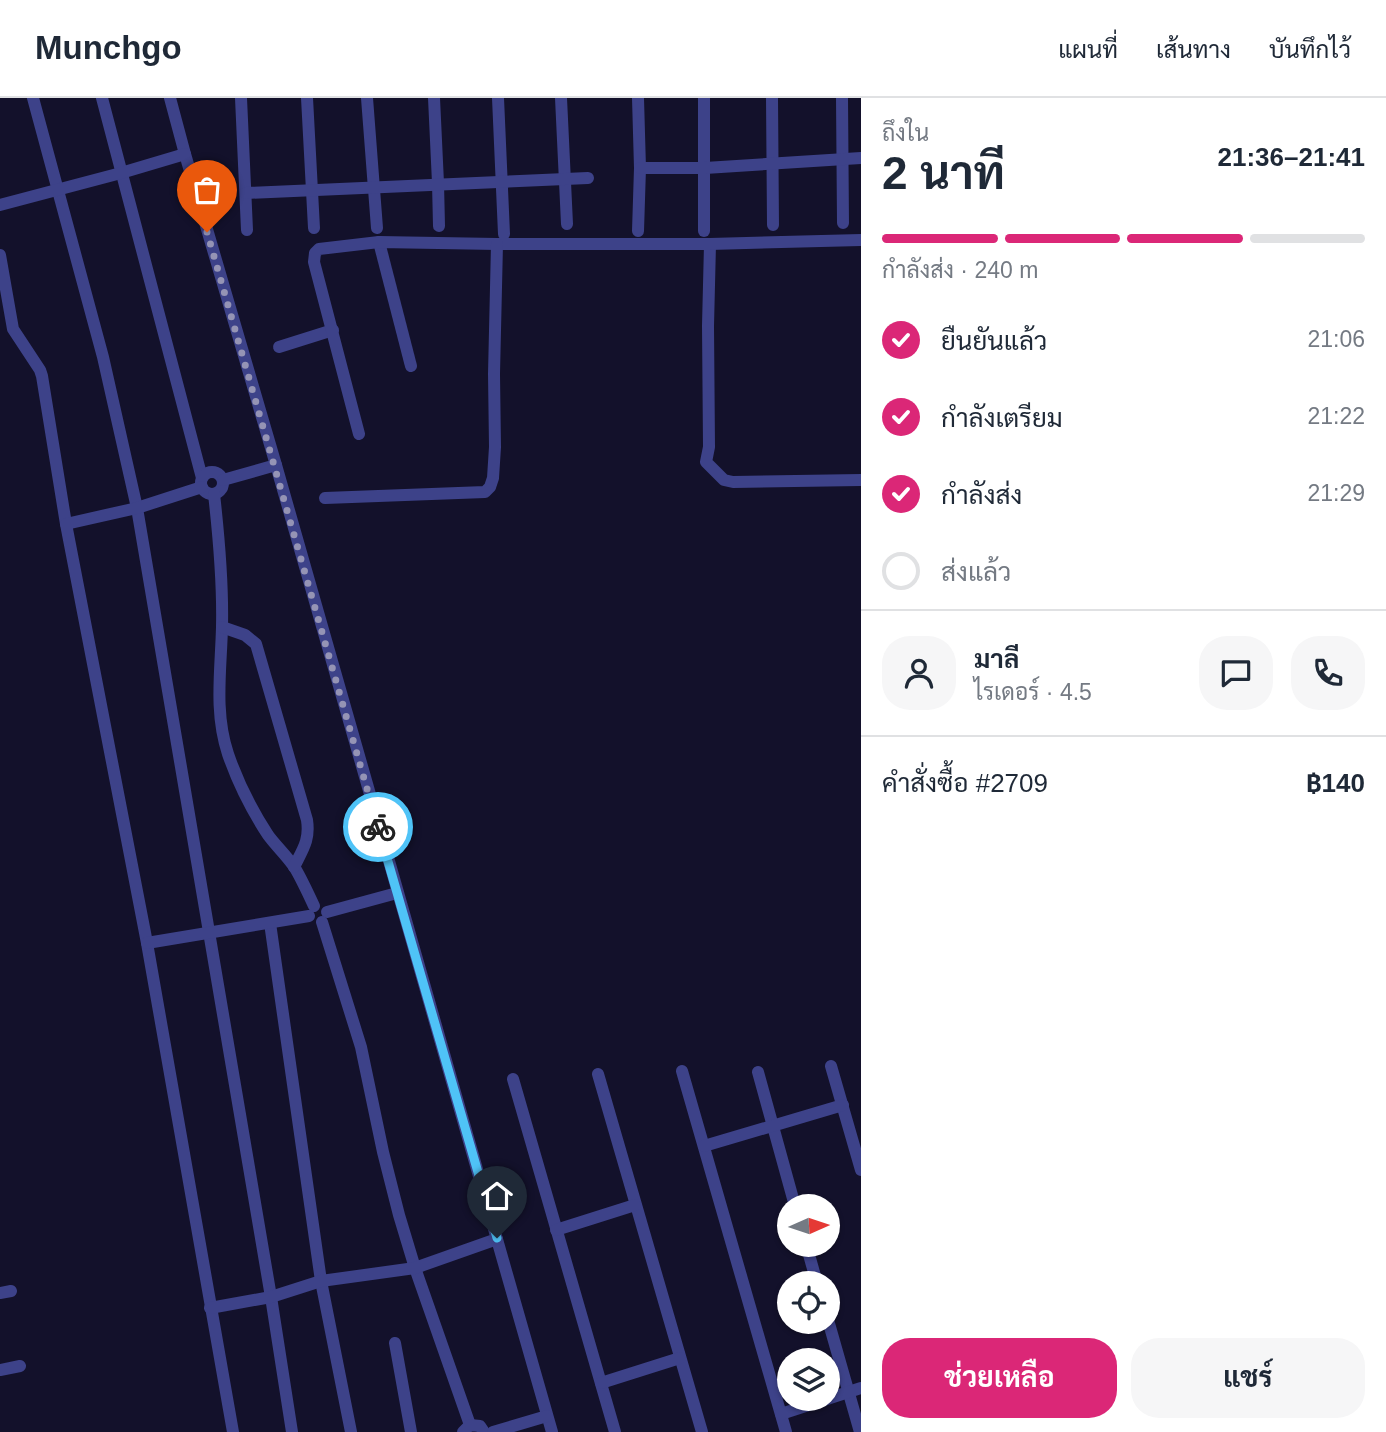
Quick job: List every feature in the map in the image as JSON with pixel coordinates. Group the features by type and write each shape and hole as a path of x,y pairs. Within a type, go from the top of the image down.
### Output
{"street":[{"path":"33,98 103,357 136,508 292,1432"},
{"path":"66,524 136,508 202,483 208,473 217,473 223,480 223,486 214,494 207,493 202,483 102,98"},
{"path":"170,98 552,1432"},
{"path":"241,98 247,230"},
{"path":"307,98 314,228"},
{"path":"367,98 377,229"},
{"path":"434,98 439,226"},
{"path":"325,498 485,492 490,487 495,447 494,374 501,239 502,182 498,98"},
{"path":"561,98 567,225"},
{"path":"638,98 638,232"},
{"path":"704,98 704,231"},
{"path":"772,98 774,225"},
{"path":"842,98 843,223"},
{"path":"0,205 185,154"},
{"path":"640,168 705,168 861,158"},
{"path":"246,192 588,177"},
{"path":"359,434 314,261 315,253 319,249 379,242 501,239 710,244 861,240"},
{"path":"379,242 411,366"},
{"path":"710,244 709,447 706,462 724,480 733,482 861,481"},
{"path":"0,255 13,329 42,376 66,524 147,943 233,1432"},
{"path":"279,347 333,330"},
{"path":"223,480 276,465"},
{"path":"214,494 222,582 219,707 222,731 238,782 252,810 294,867 311,911"},
{"path":"222,627 245,635 256,644 307,820 306,843 294,867"},
{"path":"324,917 397,893"},
{"path":"147,943 270,923 311,911 320,905 361,1047 383,1152 415,1268 467,1428 480,1426 484,1432"},
{"path":"270,923 321,1281 351,1432"},
{"path":"831,1066 861,1170"},
{"path":"682,1071 786,1432"},
{"path":"758,1072 792,1194"},
{"path":"598,1074 702,1432"},
{"path":"513,1079 615,1432"},
{"path":"704,1146 843,1105"},
{"path":"556,1230 635,1205"},
{"path":"210,1308 271,1297 321,1281 415,1268 497,1238"},
{"path":"833,1334 855,1390 860,1432"},
{"path":"395,1343 411,1432"},
{"path":"601,1383 680,1357"},
{"path":"0,1370 20,1366"},
{"path":"781,1414 855,1390"},
{"path":"493,1432 547,1416"}],"way so far":[{"path":"207,232 378,827"}],"route":[{"path":"378,827 497,1238"}]}
